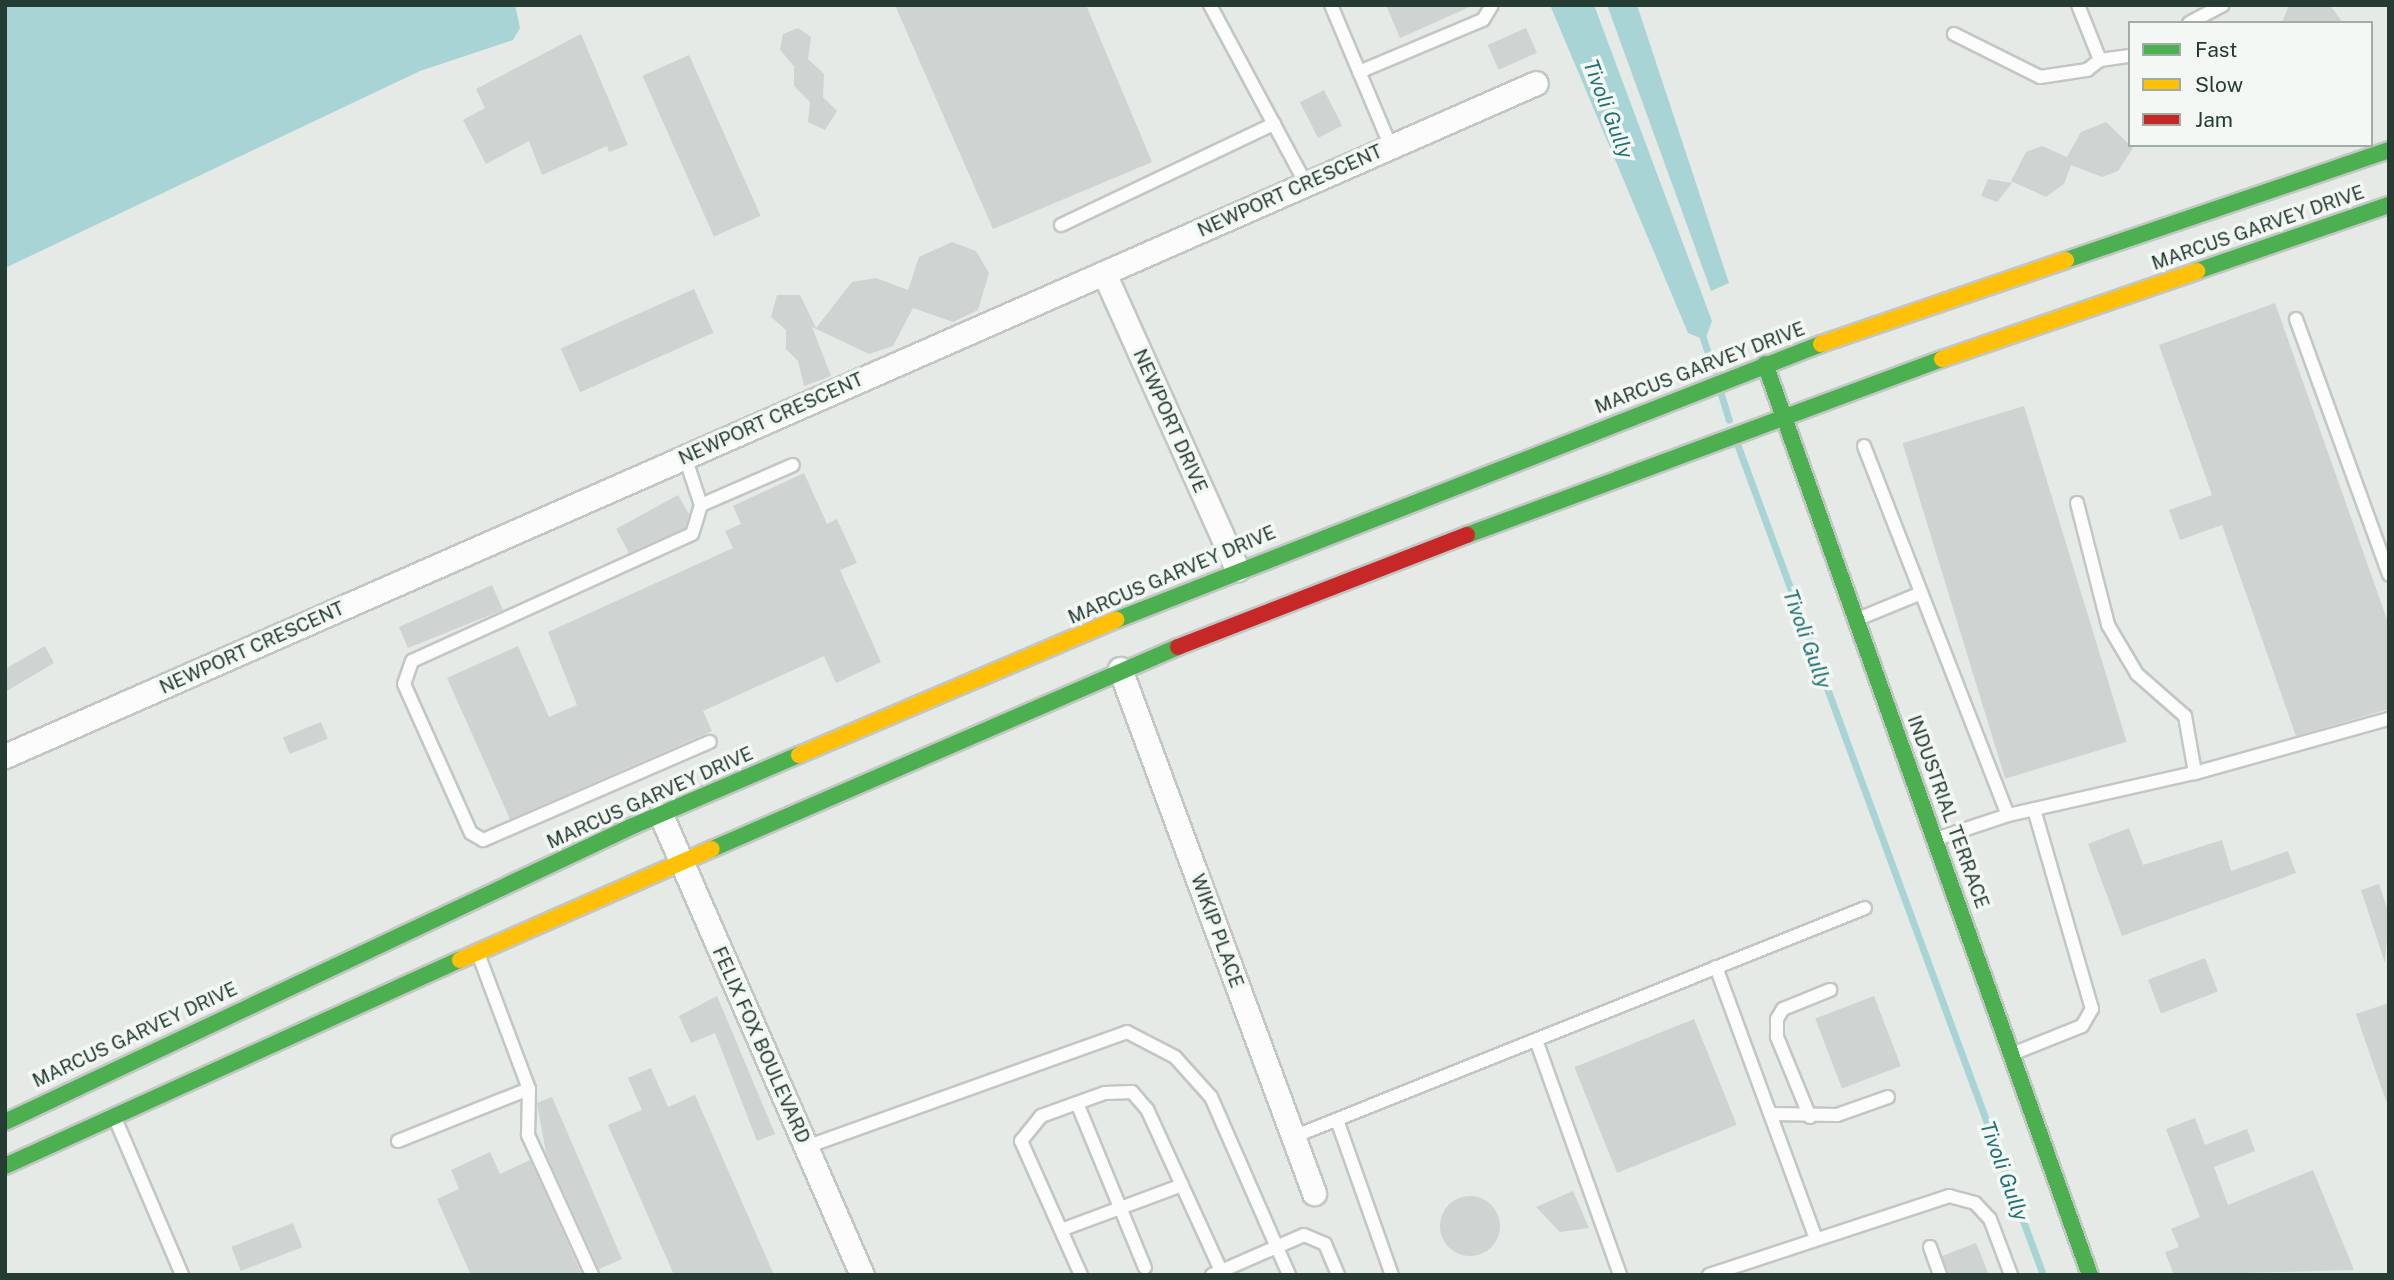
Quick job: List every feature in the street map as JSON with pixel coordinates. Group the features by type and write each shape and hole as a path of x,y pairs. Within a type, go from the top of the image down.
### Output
{"main road":[{"name":"MARCUS GARVEY DRIVE","path":"5,1122 661,815 1237,569 1765,364 2389,150"},
{"name":"MARCUS GARVEY DRIVE","path":"5,1166 113,1113 1120,669 1720,436 2389,205"},
{"name":"INDUSTRIAL TERRACE","path":"1765,364 2090,1275"}],"street":[{"name":"NEWPORT CRESCENT","path":"5,756 1536,83"},
{"name":"NEWPORT DRIVE","path":"1104,273 1237,569"},
{"name":"WIKIP PLACE","path":"1120,669 1314,1193"},
{"name":"FELIX FOX BOULEVARD","path":"661,815 862,1275"}],"lane":[{"path":"1210,5 1306,184"},
{"path":"1331,5 1391,146"},
{"path":"1359,72 1483,20 1492,5"},
{"path":"2078,5 2100,60"},
{"path":"2193,21 2223,5"},
{"path":"1954,34 2040,77 2087,70 2100,60 2128,56"},
{"path":"1061,225 1274,124"},
{"path":"2296,318 2389,575"},
{"path":"1864,446 2008,815"},
{"path":"685,457 701,505 692,534 412,661 404,684 471,833 483,840 710,742"},
{"path":"701,505 793,465"},
{"path":"2077,503 2108,625 2137,674 2185,716 2195,773"},
{"path":"1858,619 1921,593"},
{"path":"1936,839 2008,815 2195,773 2389,719"},
{"path":"2012,1054 2082,1026 2092,1009 2034,809"},
{"path":"1293,1137 1865,908"},
{"path":"477,953 529,1090 528,1135 592,1275"},
{"path":"1716,967 1816,1239"},
{"path":"1810,1117 1777,1037 1777,1019 1783,1009 1830,990"},
{"path":"806,1147 1128,1032 1175,1057 1210,1097 1289,1275"},
{"path":"1536,1040 1620,1275"},
{"path":"398,1141 529,1090"},
{"path":"1081,1275 1021,1141 1041,1116 1077,1103 1132,1092 1147,1108 1182,1185 1216,1273 1304,1235 1317,1237 1338,1275"},
{"path":"1770,1114 1810,1117 1837,1115 1888,1097"},
{"path":"1077,1103 1144,1268"},
{"path":"113,1113 183,1275"},
{"path":"1338,1120 1392,1275"},
{"path":"1061,1230 1182,1185"},
{"path":"1709,1275 1949,1196 1975,1203 1990,1219 2011,1275"},
{"path":"1930,1247 1940,1275"}],"water":[{"path":"5,5 515,5 520,28 513,40 420,71 5,268"},
{"path":"1550,5 1594,5 1712,321 1705,340 1688,333"},
{"path":"1607,5 1637,5 1729,283 1711,291"}],"building":[{"path":"895,5 1086,5 1152,162 993,229"},
{"path":"1386,5 1474,5 1400,38"},
{"path":"2289,5 2330,5 2342,21 2283,21"},
{"path":"798,28 811,37 808,59 824,74 823,97 837,111 825,130 808,122 810,102 794,86 794,66 780,50 783,34"},
{"path":"1526,28 1537,53 1499,70 1488,45"},
{"path":"581,34 628,145 609,152 607,146 542,175 529,141 486,164 463,120 485,108 476,89"},
{"path":"689,55 761,216 714,237 642,76"},
{"path":"1324,90 1342,126 1318,138 1300,102"},
{"path":"2106,122 2128,143 2128,147 2133,148 2118,171 2102,177 2071,165 2064,184 2046,197 2011,181 2026,152 2042,146 2067,157 2081,132"},
{"path":"1988,179 2012,183 1997,202 1981,196"},
{"path":"952,242 976,251 989,273 978,310 953,322 913,308 893,346 869,354 812,327 831,376 804,386 798,361 786,349 786,330 771,317 777,295 800,295 816,328 852,282 876,278 908,290 919,257"},
{"path":"694,289 714,333 580,392 561,348"},
{"path":"2275,303 2389,625 2389,709 2296,736 2222,525 2180,540 2169,510 2212,495 2159,345"},
{"path":"2024,406 2127,742 2005,779 1903,443"},
{"path":"804,473 827,524 837,519 857,563 840,570 881,662 836,683 824,656 703,711 712,731 510,819 447,678 518,646 549,717 577,705 548,632 733,548 725,531 741,524 733,506"},
{"path":"678,495 689,514 685,528 629,553 616,529"},
{"path":"492,585 503,610 408,648 399,627"},
{"path":"45,646 54,663 5,692 5,669"},
{"path":"321,722 328,739 290,754 283,737"},
{"path":"2129,828 2143,865 2222,840 2231,871 2288,851 2296,873 2122,936 2088,844"},
{"path":"2379,884 2389,914 2385,963 2361,890"},
{"path":"2205,958 2218,992 2161,1013 2148,980"},
{"path":"717,996 775,1134 757,1141 715,1033 691,1043 679,1016"},
{"path":"1874,996 1901,1066 1842,1089 1815,1019"},
{"path":"2389,1003 2389,1100 2386,1101 2356,1014"},
{"path":"1694,1019 1737,1125 1617,1173 1574,1067"},
{"path":"651,1068 668,1107 695,1095 774,1275 674,1275 608,1125 642,1110 628,1078"},
{"path":"552,1097 622,1259 599,1269 546,1153 537,1103"},
{"path":"2195,1118 2205,1145 2247,1129 2255,1151 2214,1167 2228,1205 2313,1170 2354,1270 2174,1275 2165,1252 2179,1247 2171,1229 2200,1217 2166,1129"},
{"path":"490,1152 500,1174 530,1160 582,1275 471,1275 437,1199 459,1189 451,1170"},
{"path":"1573,1191 1589,1228 1560,1232 1536,1207"},
{"path":"1470,1196 1487,1201 1495,1209 1500,1226 1495,1243 1487,1251 1470,1256 1453,1251 1445,1243 1440,1226 1445,1209 1453,1201"},
{"path":"293,1223 302,1247 241,1271 231,1247"},
{"path":"1976,1243 1989,1275 1949,1275 1942,1256"}],"waterway":[{"name":"Tivoli Gully","path":"1701,332 1713,370"},
{"name":"Tivoli Gully","path":"1720,391 1729,420"},
{"name":"Tivoli Gully","path":"1736,441 2043,1275"}],"traffic: fast":[{"path":"2066,260 2389,150"},
{"path":"2197,271 2389,205"},
{"path":"1116,620 1821,344"},
{"path":"1467,535 1942,359"},
{"path":"1765,364 2090,1275"},
{"path":"712,849 1178,647"},
{"path":"5,1122 633,826 799,755"},
{"path":"5,1166 460,960"}],"traffic: slow":[{"path":"1821,344 2066,260"},
{"path":"1942,359 2197,271"},
{"path":"799,755 1116,620"},
{"path":"460,960 712,849"}],"traffic: jam":[{"path":"1178,647 1467,535"}]}
